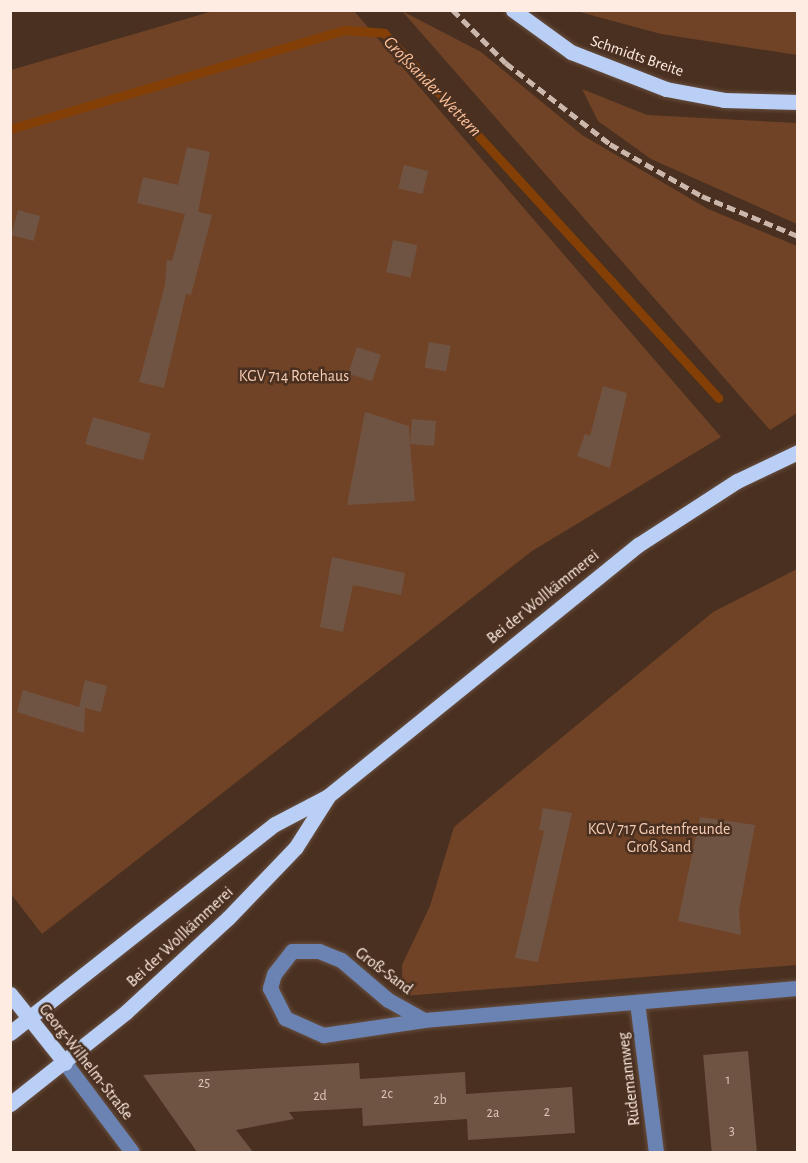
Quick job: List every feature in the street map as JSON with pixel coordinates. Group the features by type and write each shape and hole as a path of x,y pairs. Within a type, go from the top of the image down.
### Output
{"main road":[{"name":"Schmidts Breite","path":"513,10 571,52 666,88 724,100 798,102"},
{"name":"Bei der Wollkämmerei","path":"10,1033 30,1020 275,824 328,796 638,544 737,481 798,452"},
{"name":"Bei der Wollkämmerei","path":"10,1104 65,1063 228,918 296,847 328,796"},
{"name":"Georg-Wilhelm-Straße","path":"10,994 65,1063"}],"street":[{"name":"Groß-Sand","path":"424,1020 388,1000 341,960 319,951 292,951 274,974 270,988 274,1003 299,1028 334,1035 424,1020 798,988"},
{"name":"Rüdemannweg","path":"637,1002 656,1152"},
{"name":"Georg-Wilhelm-Straße","path":"65,1063 132,1152"}],"green space":[{"name":"KGV 714 Rotehaus","path":"213,11 354,11 721,437 532,551 42,934 11,894 11,70"},
{"path":"402,11 481,52 582,135 708,209 797,246 797,413 770,430"},
{"path":"576,11 797,11 797,55 661,34"},
{"path":"582,89 647,115 797,123 797,224 651,159 598,121"},
{"name":"KGV 717 Gartenfreunde Groß Sand","path":"797,569 797,965 403,996 402,965 430,906 454,827 713,612"}],"building":[{"path":"187,147 210,152 198,212 212,215 191,295 186,294 164,388 139,382 165,285 167,260 172,261 185,214 137,203 143,177 178,185"},
{"path":"404,165 428,171 422,194 398,188"},
{"path":"18,210 40,216 33,241 11,235"},
{"path":"393,240 417,245 411,277 386,272"},
{"path":"429,342 451,346 446,371 424,368"},
{"path":"357,347 381,355 372,381 348,374"},
{"path":"603,386 627,393 610,468 577,456 585,434 590,436"},
{"path":"365,412 409,426 410,443 412,419 436,421 434,446 410,444 415,501 347,505"},
{"path":"93,417 151,434 143,460 85,444"},
{"path":"332,557 405,573 401,595 353,585 343,632 320,627"},
{"path":"85,680 107,686 101,712 85,708 84,733 17,712 23,690 79,707"},
{"path":"543,808 572,813 538,962 515,958 544,831 539,830"},
{"path":"700,817 755,825 739,911 741,935 678,921"},
{"path":"748,1051 757,1152 712,1152 703,1055"},
{"path":"359,1063 360,1079 465,1072 466,1094 572,1087 575,1133 468,1140 467,1119 363,1126 362,1108 289,1112 294,1119 236,1130 253,1152 197,1152 143,1075"}],"waterway":[{"name":"Großsander Wettern","path":"10,129 345,30 384,33 719,398"}],"railway":[{"path":"453,10 506,63 610,144 702,196 798,236"}]}
